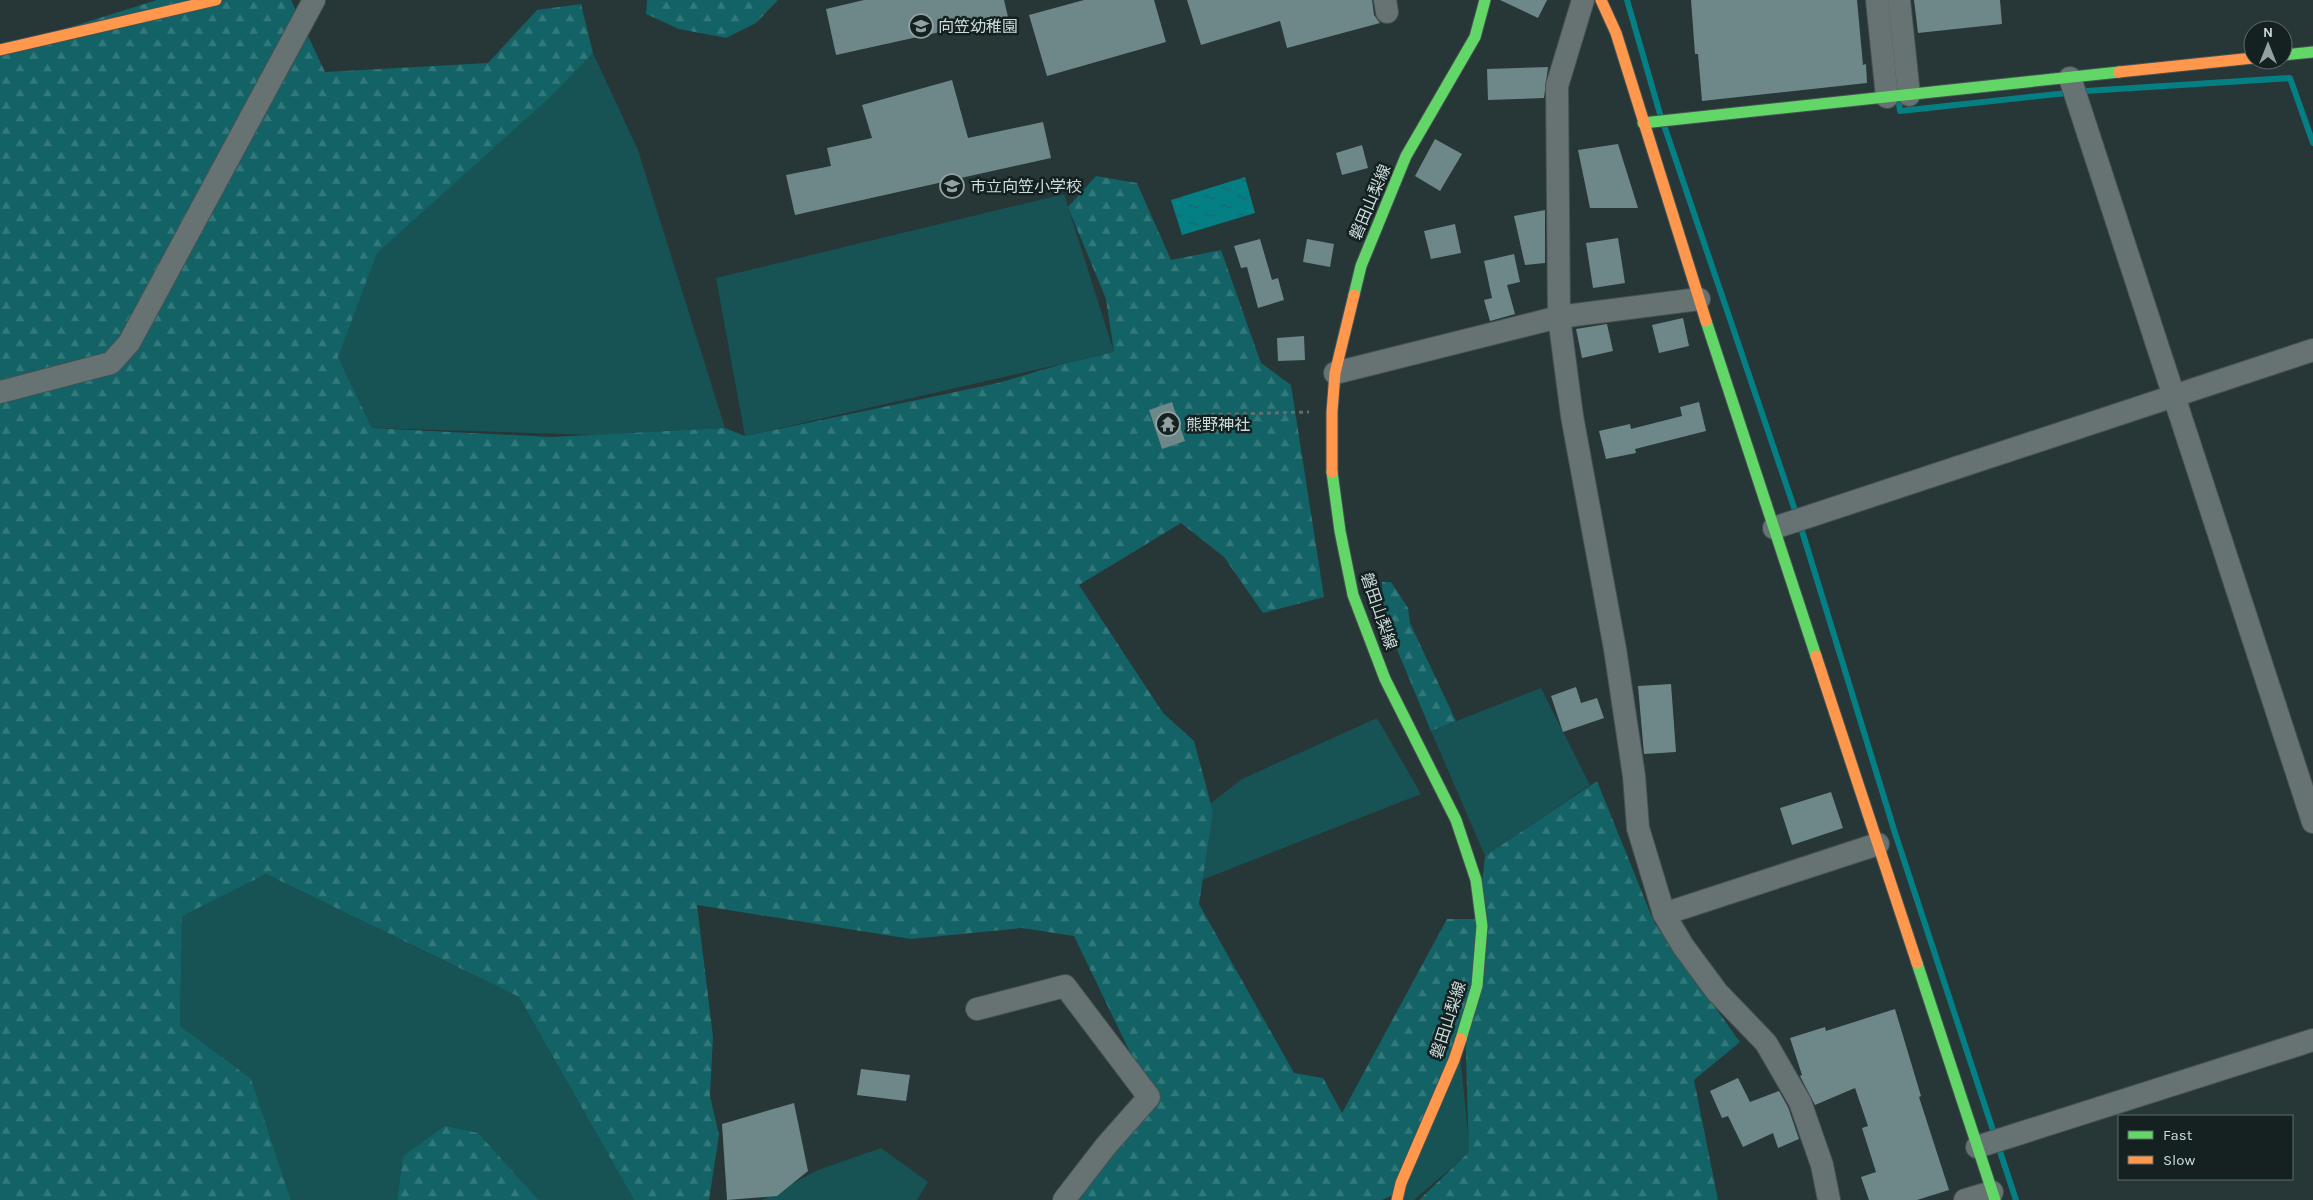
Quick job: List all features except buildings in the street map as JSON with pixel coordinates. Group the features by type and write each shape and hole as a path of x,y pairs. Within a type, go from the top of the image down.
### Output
{"street":[{"path":"0,50 216,0"},
{"path":"0,392 110,363 129,343 314,0"},
{"name":"磐田山梨線","path":"1397,1200 1401,1182 1454,1060 1477,986 1482,926 1476,880 1456,820 1385,679 1353,595 1340,531 1332,472 1332,412 1336,374 1361,266 1406,156 1475,37 1485,0"},
{"path":"1582,0 1557,86 1559,317 1571,411 1615,649 1634,776 1638,828 1664,914 1716,992 1766,1043 1800,1102 1822,1164 1829,1200"},
{"path":"1602,0 1616,33 1699,299 1993,1196 1965,1200"},
{"path":"1877,0 1898,96"},
{"path":"1898,96 1899,0"},
{"path":"2293,54 2313,52"},
{"path":"1643,123 2243,59"},
{"path":"2070,78 2313,822"},
{"path":"1336,374 1559,317 1699,299"},
{"path":"1774,528 2313,350"},
{"path":"1664,914 1878,844"},
{"path":"977,1009 1065,986 1149,1097 1105,1147 1064,1200"},
{"path":"1977,1146 2313,1040"}],"path":[{"path":"1195,415 1332,412"}],"shaded area":[{"path":"593,53 638,150 725,428 595,435 372,428 338,357 358,264 459,179"},
{"path":"1064,194 1114,352 745,436 716,278"},
{"path":"1541,688 1590,785 1485,856 1431,731"},
{"path":"1377,718 1421,794 1202,880 1213,812 1211,803 1242,779"},
{"path":"266,874 519,997 634,1200 539,1200 478,1133 403,1156 397,1200 291,1200 259,1103 180,1026 182,915"},
{"path":"1459,1044 1470,1152 1414,1200 1397,1200"},
{"path":"881,1148 928,1182 917,1200 762,1200 818,1170"}],"green space":[{"path":"157,0 291,0 325,72 488,63 537,10 581,4 593,53 549,98 377,253 338,357 372,428 551,437 725,428 745,436 998,383 1062,364 1114,352 1106,299 1068,207 1096,176 1137,183 1171,260 1221,250 1261,363 1291,385 1324,597 1263,613 1224,557 1181,523 1079,585 1163,713 1194,741 1213,812 1199,904 1294,1073 1323,1078 1342,1113 1447,919 1478,919 1485,856 1597,781 1654,922 1740,1042 1694,1080 1718,1200 1419,1200 1469,1152 1465,1025 1399,1192 1382,1200 1065,1200 1149,1097 1139,1071 1074,936 1022,928 911,939 697,905 713,1037 710,1096 719,1135 709,1200 634,1200 519,997 266,874 182,916 180,1026 251,1079 291,1200 0,1200 0,49"},
{"path":"647,0 778,0 756,23 726,38 679,29 646,14"},
{"path":"1382,582 1391,582 1408,608 1410,623 1456,721 1431,731 1383,616"},
{"path":"445,1126 478,1133 539,1200 397,1200 403,1156"}],"water":[{"path":"1245,177 1255,213 1182,235 1171,200"}],"waterway":[{"path":"1627,0 1660,114"},
{"path":"1899,103 1900,111 2086,91 2290,78 2313,143"},
{"path":"1665,128 1802,531 1895,833 2016,1200"}],"traffic: fast":[{"path":"1354,295 1361,266 1406,156 1475,37 1485,0"},
{"path":"2293,54 2313,52"},
{"path":"1643,123 2119,72"},
{"path":"1706,321 1816,656"},
{"path":"1332,472 1340,531 1353,595 1385,679 1456,820 1476,880 1482,926 1477,986 1461,1039"},
{"path":"1917,963 1995,1200"}],"traffic: slow":[{"path":"0,50 216,0"},
{"path":"1601,0 1616,33 1706,321"},
{"path":"2119,72 2243,59"},
{"path":"1332,472 1332,412 1335,373 1354,295"},
{"path":"1816,656 1917,963"},
{"path":"1397,1200 1401,1183 1454,1060 1461,1039"}],"place":[{"name":"向笠幼稚園","path":"921,26"},
{"name":"市立向笠小学校","path":"952,186"},
{"name":"熊野神社","path":"1168,424"}]}
